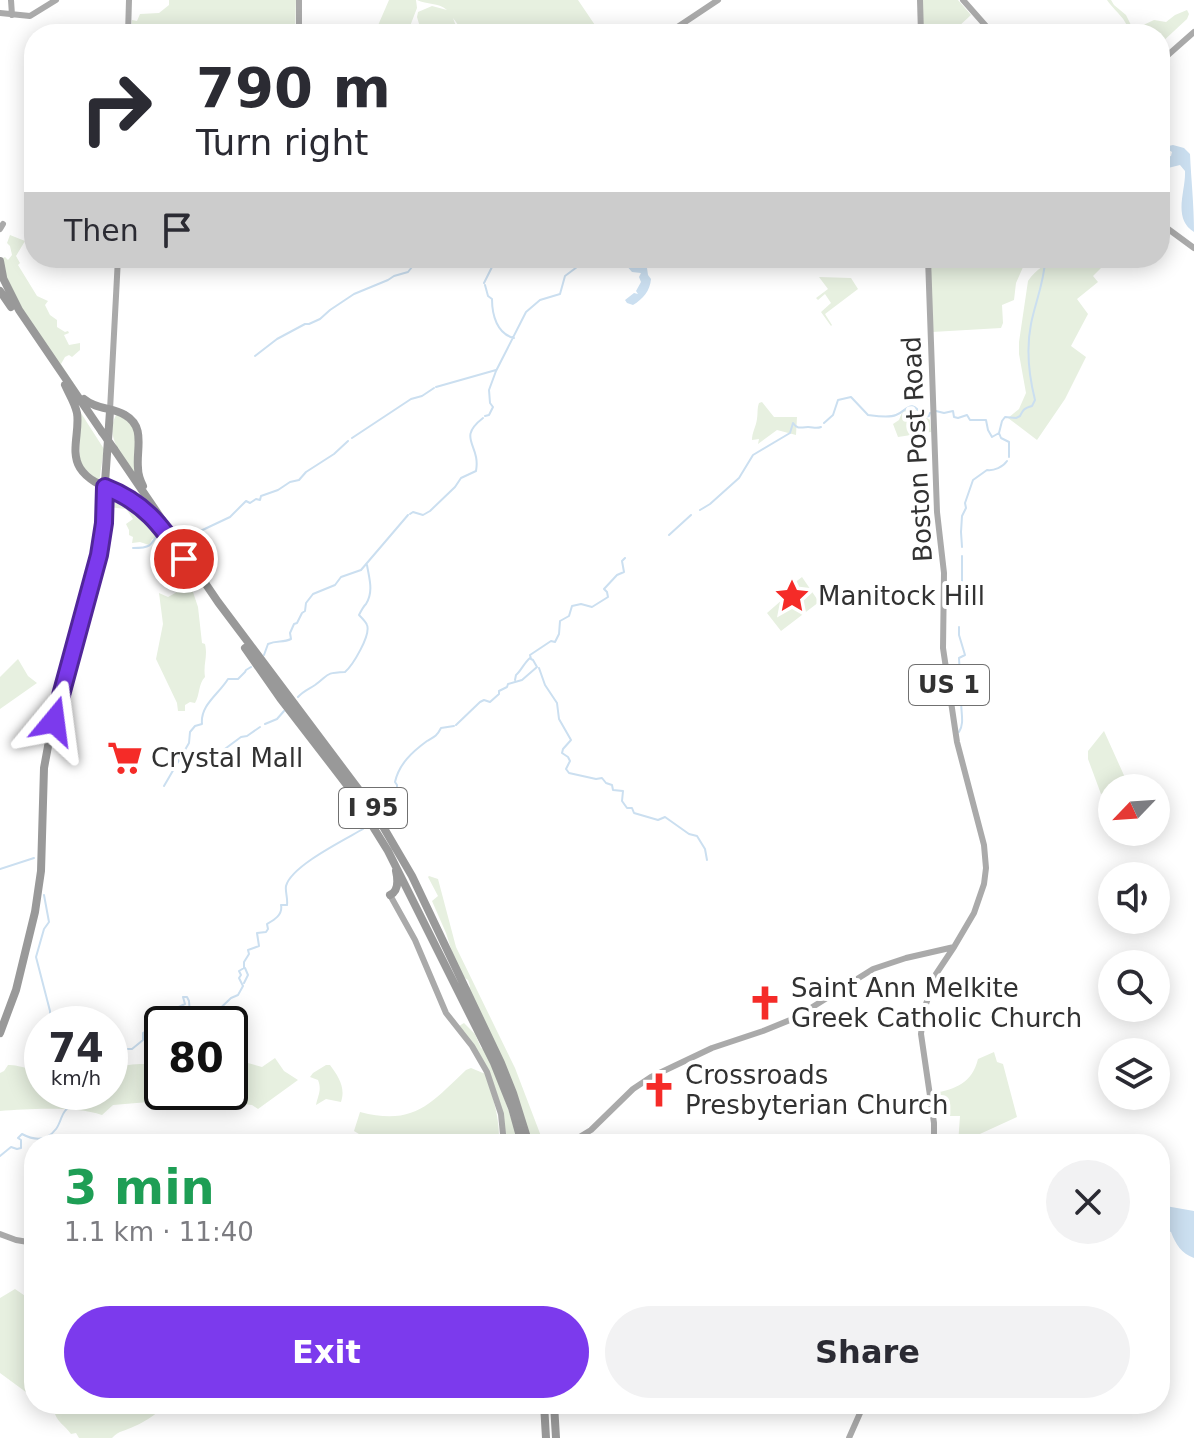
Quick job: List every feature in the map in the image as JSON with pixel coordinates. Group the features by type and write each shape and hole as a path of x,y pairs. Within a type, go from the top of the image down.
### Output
{"highway":[{"path":"0,261 2,283"},
{"name":"I 95","path":"0,272 11,307 66,382"},
{"name":"I 95","path":"2,283 176,547 381,837 484,1040 519,1134"},
{"path":"0,291 11,307"},
{"path":"66,382 86,402 121,413 135,424 140,439 137,462 141,481 161,518"},
{"path":"66,382 78,417 75,451 83,472 141,506 176,547"},
{"path":"0,1033 16,990 36,890 47,750 81,614 94,579 103,534 104,437 110,411"},
{"name":"I 95","path":"114,453 242,635 371,806 412,876 463,982 508,1078 526,1134"},
{"path":"371,806 418,877"},
{"path":"381,837 397,876 396,890 390,895"},
{"path":"429,899 463,982"},
{"path":"545,1414 546,1438"},
{"path":"555,1414 556,1438"}],"main road":[{"path":"9,0 10,14"},
{"path":"0,13 32,15 56,0"},
{"path":"128,24 129,0"},
{"path":"299,0 299,24"},
{"path":"682,24 718,0"},
{"path":"920,0 921,24"},
{"path":"963,0 984,24"},
{"path":"1170,53 1194,32"},
{"path":"1170,230 1194,248"},
{"path":"110,411 117,268"},
{"name":"Boston Post Road","path":"928,268 937,512 944,573 943,648 958,744 986,861 979,902 936,974 922,1016 921,1034 934,1134"},
{"path":"390,895 415,940 446,1013 472,1046 487,1072 501,1114 503,1134"},
{"path":"584,1134 633,1089 651,1077 712,1048 795,1018 873,969 954,947"},
{"path":"0,1234 24,1241"},
{"path":"849,1438 860,1414"}],"green space":[{"path":"169,0 296,0 295,24 132,24 140,14 159,13 169,5"},
{"path":"389,0 416,0 417,8 411,24 379,24"},
{"path":"417,0 578,0 594,24 458,24 453,18 455,24 419,24 418,12 432,6 447,10"},
{"path":"923,0 958,0 971,15 961,24 923,24"},
{"path":"1107,0 1111,0 1126,15 1130,24 1126,24"},
{"path":"1187,10 1187,19 1170,35 1170,24 1145,24 1154,20 1166,22"},
{"path":"10,235 24,241 16,256 18,265 37,296 48,301 45,305 57,320 57,327 68,331 64,335 69,345 80,343 80,350 72,357 65,357 61,364 80,393 9,288 1,259 5,257 8,260 12,255 7,243"},
{"path":"930,268 1023,268 1016,283 1014,300 1002,305 1001,328 932,332"},
{"path":"1041,268 1101,268 1093,276 1098,282 1077,299 1088,314 1071,346 1086,357 1065,399 1037,440 1008,418 1019,409 1026,393 1019,342 1028,281"},
{"path":"819,277 851,278 858,289 825,314 831,326 821,312 831,303 825,294 818,300 816,298 828,289"},
{"path":"762,402 774,417 797,417 796,435 777,430 758,444 759,439 752,440 758,405"},
{"path":"910,406 930,420 931,432 898,437 893,424"},
{"path":"79,410 104,449 99,482 80,464"},
{"path":"116,415 136,429 137,476 114,439 112,432"},
{"path":"109,492 134,502 162,536 152,539 149,545 132,543 133,537 129,535 126,524 133,519 126,509 108,507"},
{"path":"802,577 819,602 781,631 767,613 783,599 780,594"},
{"path":"186,587 192,589 198,607 202,643 206,649 205,677 195,703 190,702 185,705 185,711 178,711 156,659 163,624 159,593 168,597"},
{"path":"18,659 28,676 37,683 0,709 0,677"},
{"path":"1104,731 1123,774 1098,774 1098,786 1088,751"},
{"path":"428,877 438,879 456,947 515,1068 540,1134 528,1134 468,980 463,977 455,961 432,901 438,896"},
{"path":"464,1023 485,1050 517,1134 505,1134 502,1109 495,1089 459,1026"},
{"path":"994,1052 997,1062 1003,1064 1017,1117 980,1134 959,1134 960,1116 937,1116 934,1093 962,1084 972,1074 978,1059"},
{"path":"275,1058 284,1071 298,1080 258,1109 248,1105 248,1063 262,1067"},
{"path":"144,1064 144,1102 128,1104 128,1065"},
{"path":"8,1065 24,1067 24,1110 0,1111 0,1073"},
{"path":"330,1065 340,1082 343,1091 341,1102 326,1099 316,1105 319,1084 318,1080 310,1077"},
{"path":"471,1068 485,1072 499,1134 359,1134 354,1131 360,1112 379,1116 408,1114 431,1102"},
{"path":"74,1110 108,1110 102,1115"},
{"path":"15,1289 24,1295 24,1391 0,1373 0,1298"},
{"path":"55,1414 155,1414 112,1438 79,1438"}],"water":[{"path":"1170,146 1184,148 1190,154 1194,232 1183,219 1185,171 1180,165 1170,168"},
{"path":"628,268 647,268 651,279 648,291 633,305 625,300 634,293 638,294 636,291 641,282 641,273 632,272"},
{"path":"1170,1207 1194,1211 1194,1258 1180,1248 1171,1232"}],"waterway":[{"path":"255,356 277,339 320,319 354,294 411,268"},
{"path":"484,283 492,268"},
{"path":"485,416 493,407 489,390 496,371 526,312 540,300 560,294 565,276 576,268"},
{"path":"936,411 953,411 954,417 967,415 970,420 986,420 992,437 999,433 1005,417 1016,418 1025,408 1032,406 1035,400 1029,362 1029,333 1044,268"},
{"path":"485,285 492,299 497,323 503,332 514,338"},
{"path":"436,387 496,370"},
{"path":"352,438 411,399 434,388"},
{"path":"824,423 833,415 838,400 851,397 868,415 893,416 912,406 924,417 930,413"},
{"path":"410,514 423,515 430,511 461,478 476,471 477,462 470,437 475,425 483,418"},
{"path":"700,510 739,478 753,455 790,433 793,423 799,428 821,427"},
{"path":"999,433 1009,442 1009,457"},
{"path":"194,534 230,517 246,501 260,500 261,496 299,480 348,441"},
{"path":"962,547 962,516 973,480 1007,461"},
{"path":"264,655 268,644 291,639 294,624 313,594 335,585 341,577 361,570 408,515"},
{"path":"669,535 691,515"},
{"path":"177,530 188,534"},
{"path":"133,548 149,545 159,532"},
{"path":"962,556 962,583"},
{"path":"456,725 480,702 490,702 508,684 522,680 537,667 530,655 551,641 555,642 560,621 569,616 572,606 581,604 592,607 608,597 604,589 624,572 622,561 625,558"},
{"path":"298,697 328,675 345,672 360,650 368,630 359,615 370,594 367,565"},
{"path":"959,600 961,588"},
{"path":"959,627 965,655 959,658 960,677"},
{"path":"515,680 530,658"},
{"path":"164,786 189,743 190,732 202,724 204,711 211,700 228,679 238,679 251,667"},
{"path":"539,668 545,685 557,703 559,719 571,740 562,753 570,761 566,769 569,773 602,778 612,785 613,790 623,791 622,801 634,813 658,820 665,817 697,836 707,860"},
{"path":"959,732 961,700 965,690 960,682"},
{"path":"265,724 277,719 284,711"},
{"path":"394,810 397,807 395,782 403,764 441,728 454,726"},
{"path":"218,754 260,727"},
{"path":"383,817 389,813"},
{"path":"223,1006 238,995 243,986 239,971 244,968 248,950 259,946 257,933 266,932 267,924 279,914 281,905 287,905 286,886 290,878 319,854 363,829"},
{"path":"0,869 34,858"},
{"path":"44,895 49,922 36,957 49,1006"},
{"path":"244,983 248,975 245,968"},
{"path":"181,1006 185,1004 183,997 187,997 189,1006"},
{"path":"128,1049 143,1040 144,1032"},
{"path":"51,1134 66,1110"},
{"path":"0,1156 11,1147 21,1148 18,1138 24,1135"}],"place":[{"name":"Manitock Hill","path":"792,596"},
{"name":"Crystal Mall","path":"125,758"},
{"name":"Saint Ann Melkite Greek Catholic Church","path":"765,1003"},
{"name":"Crossroads Presbyterian Church","path":"659,1090"}],"route":[{"path":"54,721 94,579 103,534 105,487 141,506 184,559"}]}
